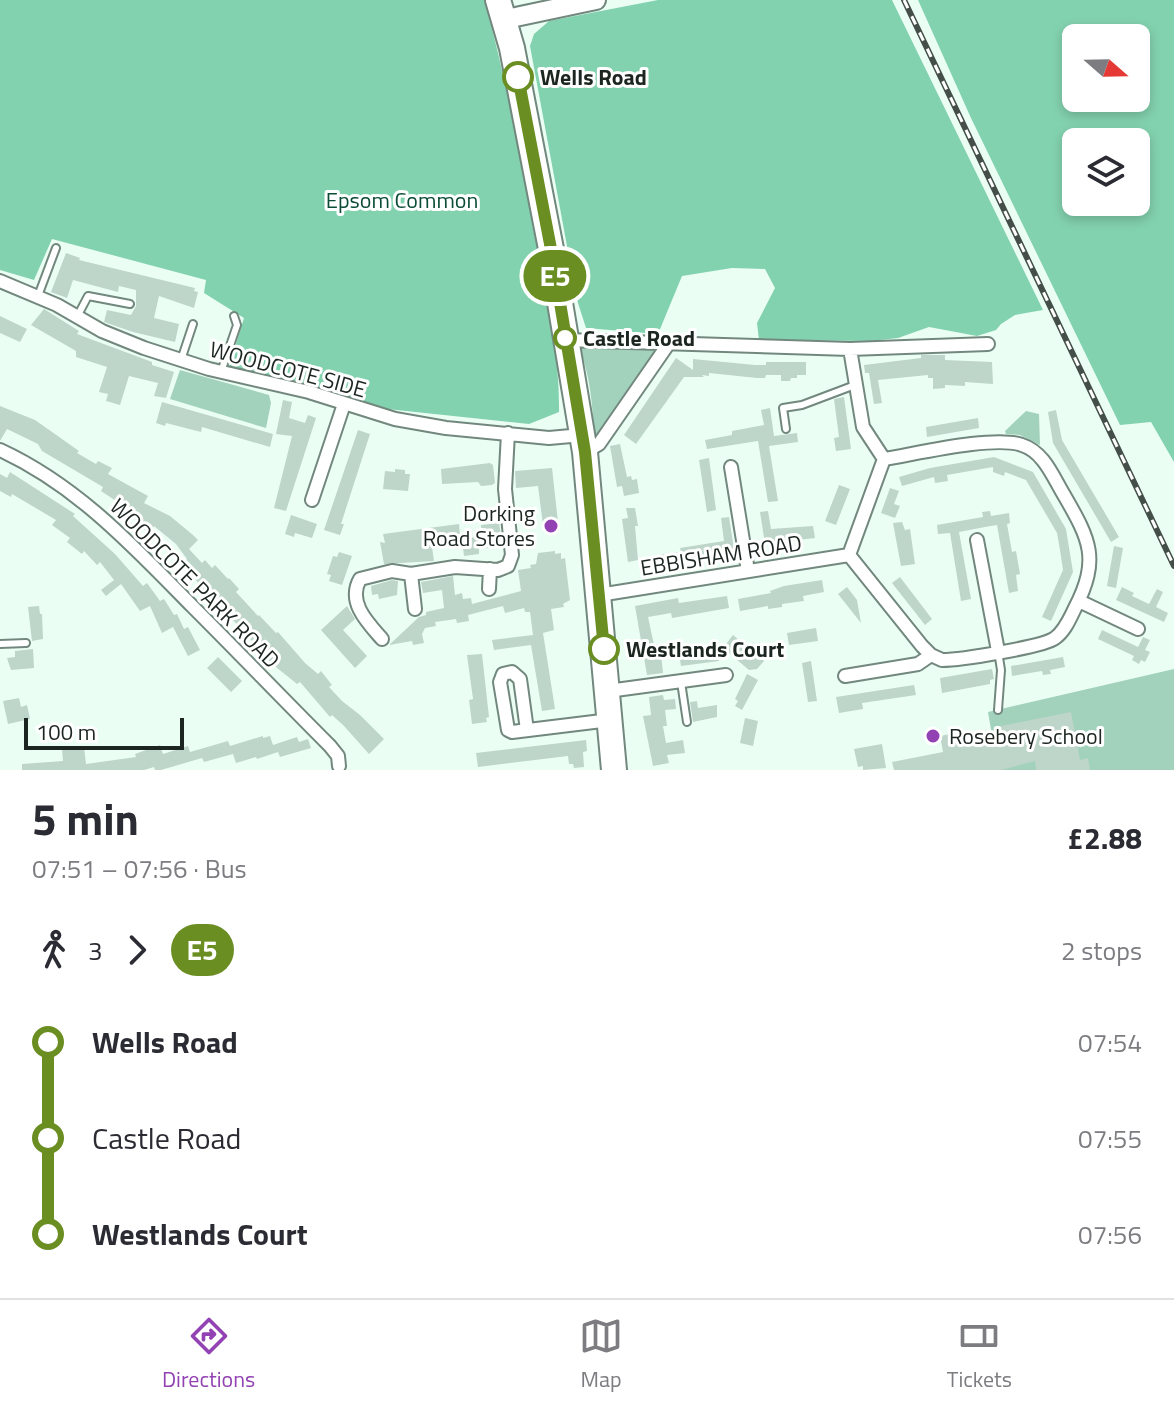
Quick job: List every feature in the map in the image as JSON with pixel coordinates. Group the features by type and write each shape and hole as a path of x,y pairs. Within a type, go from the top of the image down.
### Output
{"highway":[{"path":"502,10 551,249 583,443 614,770"}],"street":[{"path":"502,10 596,0"},
{"name":"WOODCOTE SIDE","path":"0,281 78,315 116,337 221,372 309,392 395,419 446,428 583,443"},
{"path":"565,340 850,349 988,344"},
{"path":"583,443 599,444 669,343"},
{"path":"850,349 863,427 884,459"},
{"path":"312,500 344,404"},
{"path":"382,639 356,603 357,584 366,575 401,571 411,574 455,567 503,569 511,561 505,489 508,433"},
{"path":"999,441 1030,448 1046,464 1088,537 1091,560 1079,601 1066,626 1053,640 952,660 931,655 849,555 884,459 999,441"},
{"name":"WOODCOTE PARK ROAD","path":"0,450 79,497 120,533 330,746 338,756 339,769"},
{"path":"731,467 748,571"},
{"path":"977,540 998,651"},
{"name":"EBBISHAM ROAD","path":"599,595 849,555"},
{"path":"489,589 490,569"},
{"path":"411,574 415,609"},
{"path":"1079,601 1138,629"},
{"path":"845,676 918,664 931,655"},
{"path":"608,691 726,675"},
{"path":"527,730 610,720"}],"lane":[{"path":"38,296 56,248"},
{"path":"78,315 88,296 130,304"},
{"path":"221,372 237,325 234,316"},
{"path":"181,360 193,324"},
{"path":"786,429 783,408 802,405 855,385"},
{"path":"0,644 26,643"},
{"path":"998,651 1001,670 998,710"},
{"path":"681,682 687,722"}],"green space":[{"name":"Epsom Common","path":"0,0 484,0 504,81 550,314 557,363 559,412 529,424 387,409 229,367 244,318 204,293 206,280 52,239 34,280 0,270"},
{"path":"658,0 892,0 1043,310 1015,315 996,330 977,336 929,327 898,338 871,341 759,340 757,323 775,288 765,269 732,268 682,276 658,334 586,328 577,300 530,46 534,34 549,21"},
{"path":"918,0 1174,0 1174,462 1151,422 1120,425 971,118"},
{"path":"579,346 656,347 659,351 597,439 594,438 592,402"},
{"path":"180,370 269,395 271,403 266,428 170,399"},
{"path":"1026,411 1039,414 1040,445 1020,435 1006,434 1005,431"},
{"path":"1174,669 1174,770 998,770 988,712"}],"building":[{"path":"66,253 79,260 195,288 194,291 198,292 194,308 159,296 154,318 179,324 175,342 104,322 107,310 131,315 136,306 136,290 119,286 118,292 73,280 67,298 51,292"},
{"path":"44,309 79,331 77,334 174,372 166,398 154,396 158,383 129,376 120,405 106,401 108,394 99,392 107,367 76,357 76,351 31,325"},
{"path":"0,316 27,329 20,342 0,333"},
{"path":"921,355 945,355 945,360 992,362 993,384 965,382 965,386 945,385 945,388 933,389 933,378 928,378 928,375 878,380 882,403 874,404 869,373 865,373 864,365 921,358"},
{"path":"676,358 693,370 693,359 755,365 806,362 806,375 797,375 790,381 781,381 781,375 757,378 709,373 709,376 702,375 704,377 684,377 636,444 624,435"},
{"path":"844,397 851,449 836,451 834,438 839,437 834,399"},
{"path":"283,400 292,402 289,418 305,423 308,415 316,418 286,511 274,508 292,436 276,434"},
{"path":"162,402 273,434 270,447 202,427 201,432 156,423"},
{"path":"0,406 35,420 79,451 77,453 96,464 98,461 112,468 108,474 148,496 144,503 170,516 193,535 198,540 189,549 202,563 205,560 212,568 215,565 229,578 239,589 236,592 258,616 278,632 305,663 318,674 321,671 332,685 329,687 384,739 369,754 344,726 332,715 330,717 300,682 297,684 271,663 243,631 251,623 241,628 219,607 182,564 187,559 176,544 154,526 151,533 142,528 123,510 125,507 101,491 103,487 42,451 38,444 7,429 0,441"},
{"path":"770,408 774,436 797,433 798,442 769,446 778,501 768,502 758,441 707,449 705,440 764,425 761,410"},
{"path":"1056,410 1062,440 1119,537 1111,542 1053,443 1048,412"},
{"path":"978,418 979,428 927,437 926,427"},
{"path":"358,430 370,434 340,535 324,530"},
{"path":"620,444 627,477 637,479 639,493 624,496 622,486 617,487 610,446"},
{"path":"994,457 1033,472 1066,529 1073,572 1051,621 1042,617 1063,570 1057,533 1026,480 1005,472 1004,476 993,472 993,467 947,475 948,481 935,483 934,477 902,486 899,477 930,468"},
{"path":"709,458 716,510 707,512 699,460"},
{"path":"493,465 495,483 492,485 481,486 478,482 442,484 441,469"},
{"path":"552,468 559,531 544,533 538,486 516,488 515,471"},
{"path":"395,469 410,474 408,491 383,489 385,471 395,472"},
{"path":"10,472 75,514 73,516 115,554 143,586 147,583 160,601 164,599 174,615 177,614 184,629 188,627 200,650 188,656 173,627 162,633 150,606 140,611 121,584 106,596 101,590 114,580 100,562 97,565 84,551 82,554 67,542 70,538 52,525 56,520 12,494 11,497 0,491 0,474 7,478"},
{"path":"839,485 850,489 836,525 825,521"},
{"path":"890,488 899,491 894,504 900,506 895,518 881,513"},
{"path":"626,508 635,508 638,526 635,526 638,560 628,562 622,519 628,518"},
{"path":"768,511 771,529 813,526 815,538 765,544 760,512"},
{"path":"990,511 991,516 1009,513 1010,523 1007,524 1012,552 1016,551 1020,574 1016,575 1018,591 1009,593 997,525 985,527 959,532 971,599 961,601 950,533 938,534 937,525 983,517 982,512"},
{"path":"291,515 317,524 312,538 295,533 294,537 285,534"},
{"path":"729,517 734,549 672,562 673,565 654,569 652,556 724,541 721,518"},
{"path":"902,522 905,530 910,529 915,564 901,566 893,523"},
{"path":"499,523 502,542 499,546 479,549 479,554 464,556 462,539 482,536 481,525"},
{"path":"459,524 460,536 431,540 434,561 384,564 380,542 385,543 383,534"},
{"path":"1114,546 1123,548 1116,588 1107,586"},
{"path":"555,551 555,554 561,553 561,559 565,558 570,600 563,604 564,607 551,609 554,630 543,633 555,709 542,711 531,645 494,650 492,640 533,635 530,612 525,612 524,608 505,613 503,606 468,615 469,621 435,622 436,626 425,628 422,634 424,643 413,645 412,641 389,645 426,612 444,608 442,590 423,593 421,582 453,576 455,595 462,593 463,599 471,598 472,604 521,591 518,570 536,564 538,553"},
{"path":"339,552 352,556 342,585 329,581 331,575 327,574 333,556 337,557"},
{"path":"900,577 932,619 925,625 892,583"},
{"path":"822,580 824,592 803,596 804,601 782,604 782,607 740,611 738,599 771,593 784,586"},
{"path":"398,581 397,595 379,599 378,594 372,595 371,586"},
{"path":"847,587 857,600 861,623 838,594"},
{"path":"1122,587 1149,604 1157,589 1163,592 1156,607 1168,613 1164,622 1116,600"},
{"path":"727,596 729,608 672,618 671,613 648,617 654,645 660,644 663,673 647,675 635,606 678,598 679,603"},
{"path":"39,606 43,639 32,641 28,607"},
{"path":"347,606 355,619 343,630 367,656 355,668 321,630"},
{"path":"816,628 818,641 789,645 787,633"},
{"path":"1102,630 1138,647 1143,637 1150,640 1145,650 1150,652 1145,662 1141,660 1139,664 1132,660 1134,656 1098,639"},
{"path":"733,635 764,661 757,669 749,670 723,648"},
{"path":"704,646 710,651 716,650 719,661 681,666 679,653"},
{"path":"33,649 34,668 11,670 7,658 15,657 15,651"},
{"path":"482,654 489,717 486,718 487,722 472,724 469,700 473,699 467,655"},
{"path":"218,657 242,681 231,692 207,668"},
{"path":"1063,657 1065,667 1050,670 1051,674 1043,675 1042,671 1012,676 1011,666"},
{"path":"811,661 817,701 808,702 802,663"},
{"path":"992,669 994,679 990,680 990,684 942,693 940,678"},
{"path":"747,674 758,680 742,710 735,706 738,701 735,699"},
{"path":"914,685 916,695 862,703 863,709 839,713 836,697"},
{"path":"663,695 664,700 675,699 676,709 665,710 667,726 663,726 666,743 683,740 685,753 667,755 669,763 653,766 643,716 651,715 649,697"},
{"path":"19,698 21,707 27,705 30,719 8,724 3,701"},
{"path":"697,701 698,708 717,705 717,717 693,722 690,702"},
{"path":"1071,712 1080,760 1088,758 1090,770 1036,770 1035,761 1001,770 894,770 892,762 943,752 940,736 966,731 967,740 1003,734 1001,726"},
{"path":"745,718 758,721 753,746 740,743"},
{"path":"270,736 273,745 297,737 299,742 308,739 311,748 280,757 278,752 236,763 233,754 204,762 202,758 161,770 154,767 144,770 22,770 22,764 63,761 62,749 84,747 86,764 136,757 135,754 160,745 163,754 188,746 190,752 228,741 230,746"},
{"path":"586,740 584,767 574,768 573,764 569,764 568,756 478,767 476,753"},
{"path":"882,744 886,768 863,770 863,766 858,767 854,749"}],"railway":[{"path":"904,0 1174,566"}],"bus line":[{"name":"E5","path":"518,77 585,452 604,649"}],"place":[{"name":"Wells Road","path":"518,77"},
{"name":"Castle Road","path":"565,338"},
{"name":"Dorking Road Stores","path":"551,526"},
{"name":"Westlands Court","path":"604,649"},
{"name":"Rosebery School","path":"933,736"}]}
